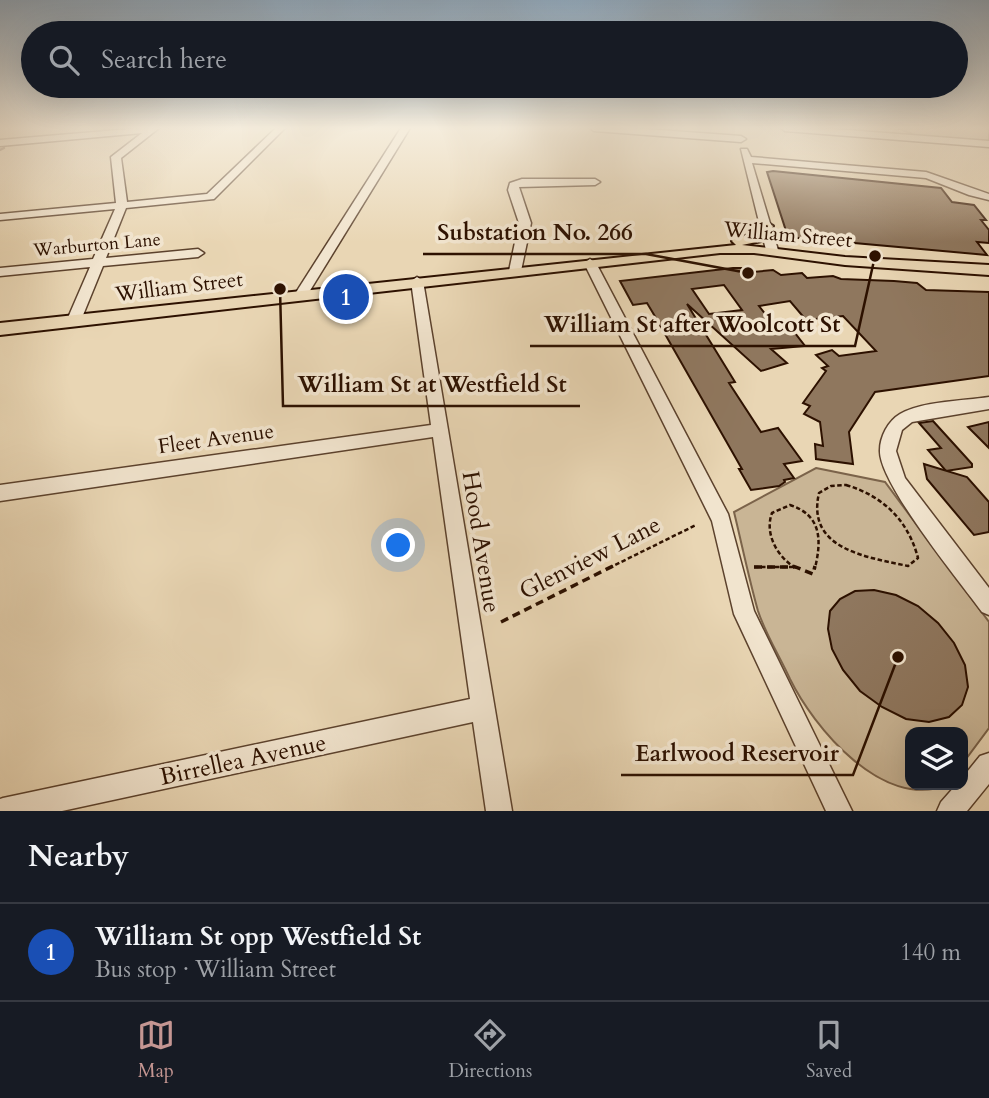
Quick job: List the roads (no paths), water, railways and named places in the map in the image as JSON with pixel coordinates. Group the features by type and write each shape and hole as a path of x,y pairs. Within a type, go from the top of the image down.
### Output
{"main road":[{"path":"677,253 687,247 758,239 766,226"},
{"name":"William Street","path":"0,329 729,248 772,250 845,261 989,270"}],"street":[{"path":"74,320 101,262 122,205 117,166"},
{"path":"0,217 210,197 242,166"},
{"path":"301,294 382,166"},
{"path":"749,166 772,250"},
{"path":"817,166 926,175 967,193 989,197"},
{"path":"515,271 525,223 513,190 514,185 522,182 595,182"},
{"name":"Warburton Lane","path":"0,272 198,253"},
{"path":"590,263 721,520 744,614 839,811"},
{"name":"Hood Avenue","path":"417,281 499,811"},
{"path":"989,403 920,413 906,418 895,427 888,450 897,481 989,605"},
{"name":"Fleet Avenue","path":"0,494 438,430"},
{"name":"Birrellea Avenue","path":"3,811 483,708"},
{"path":"950,811 989,765"}],"place":[{"name":"William St after Woolcott St","path":"875,256"},
{"name":"Substation No. 266","path":"748,273"},
{"name":"William St at Westfield St","path":"280,289"},
{"name":"William St opp Westfield St","path":"346,297"},
{"name":"Earlwood Reservoir","path":"898,657"}]}
